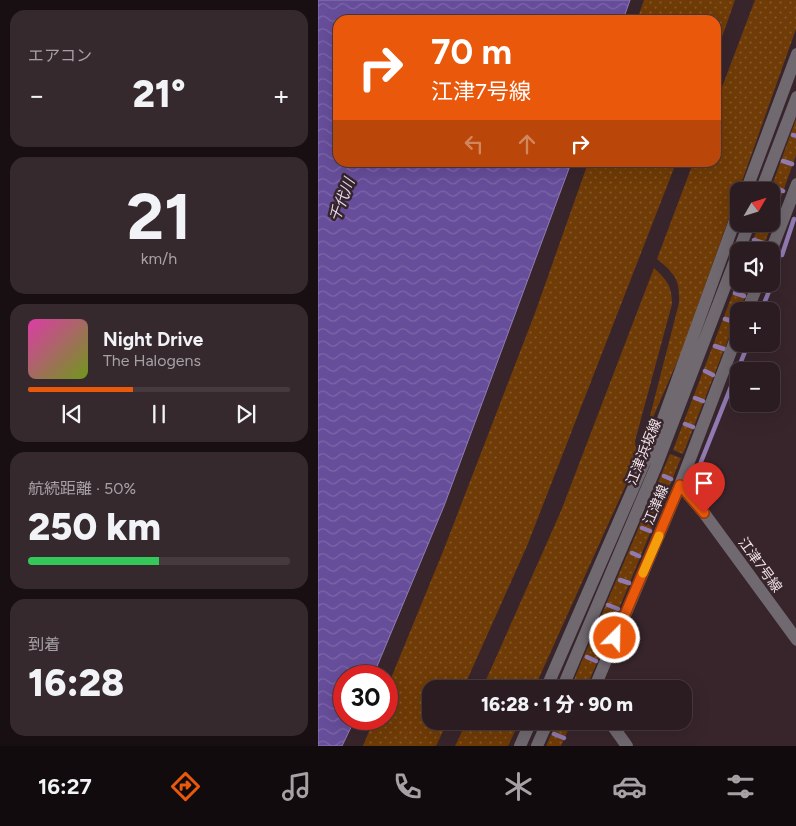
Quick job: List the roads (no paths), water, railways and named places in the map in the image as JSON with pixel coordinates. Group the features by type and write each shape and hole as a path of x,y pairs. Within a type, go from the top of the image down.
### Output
{"street":[{"path":"749,182 796,54"},
{"path":"764,182 796,97"},
{"path":"776,242 793,209 796,184"},
{"path":"550,680 662,422 731,232"},
{"name":"江津浜坂線","path":"566,680 655,468 746,232"},
{"name":"江津線","path":"598,680 680,485 731,352"},
{"name":"江津7号線","path":"680,485 704,513 796,640"},
{"path":"520,746 527,730"},
{"path":"537,746 544,730"},
{"path":"614,730 626,746"}],"water":[{"name":"千代川","path":"318,0 630,0 625,15 333,15 333,167 570,167 444,506 378,665 333,665 333,730 350,730 342,746 318,746"}],"waterway":[{"path":"793,135 797,136"},
{"path":"783,161 792,164"},
{"path":"782,255 794,219"},
{"path":"754,240 760,242"},
{"path":"765,302 769,292"},
{"path":"735,293 744,296"},
{"path":"725,319 730,320"},
{"path":"715,346 724,349"},
{"path":"697,490 693,482 745,352"},
{"path":"705,371 713,375"},
{"path":"695,398 703,401"},
{"path":"685,424 693,427"},
{"path":"664,476 671,479"},
{"path":"653,501 661,505"},
{"path":"642,528 650,531"},
{"path":"632,553 639,556"},
{"path":"620,580 629,583"},
{"path":"608,605 618,609"},
{"path":"597,630 607,635"},
{"path":"587,657 596,661"},
{"path":"554,734 564,738"}]}
